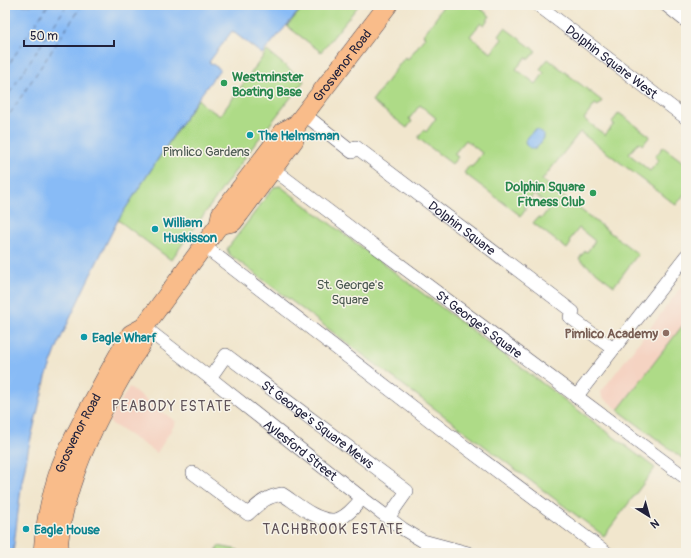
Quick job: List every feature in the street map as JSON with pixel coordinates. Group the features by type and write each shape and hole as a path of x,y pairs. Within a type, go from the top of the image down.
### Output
{"highway":[{"name":"Grosvenor Road","path":"43,553 51,502 61,467 82,421 122,348 131,334 144,327 220,225 221,214 284,131 300,120 388,5"},
{"name":"Grosvenor Road","path":"220,225 233,222 294,140 300,120"},
{"name":"Grosvenor Road","path":"58,553 60,529 64,509 73,480 101,413 143,342 144,327"}],"street":[{"name":"Dolphin Square West","path":"538,5 686,118"},
{"name":"Dolphin Square","path":"300,120 352,152 356,147 573,312 570,317 613,349"},
{"name":"St George's Square","path":"273,169 686,478"},
{"path":"204,246 456,440 607,553"},
{"path":"576,397 686,256"},
{"name":"Aylesford Street","path":"144,327 403,529 423,541 468,553"},
{"name":"St George's Square Mews","path":"210,378 226,355 407,491 388,518"},
{"path":"193,473 248,514 265,499 274,495 282,494 313,515 334,521 351,511 362,498"}],"shaded area":[{"name":"Pimlico Academy","path":"686,281 686,461 602,397 601,392"},
{"path":"129,387 176,422 157,453 109,422"}],"green space":[{"path":"305,5 359,5 321,52 287,26"},
{"path":"444,5 476,5 490,16 484,25 481,23 470,36 491,53 502,39 499,36 505,28 536,51 529,59 526,57 516,69 536,84 544,73 540,69 548,59 602,101 598,106 595,104 584,119 605,135 614,124 612,122 619,113 650,136 643,145 639,142 629,154 650,171 659,160 655,157 663,147 686,164 686,192 676,205 580,132 542,180 638,254 614,286 579,259 585,251 587,252 595,241 579,228 569,241 571,243 567,249 533,223 538,217 541,219 550,207 534,194 524,207 526,209 521,216 464,173 469,166 472,167 482,153 466,140 454,154 458,157 452,164 418,138 424,130 426,132 436,118 420,105 409,119 412,121 407,128 372,101 405,57 408,59 425,37 423,35"},
{"name":"Pimlico Gardens","path":"267,51 304,81 254,145 171,260 118,220 198,99 205,106 220,116"},
{"name":"St. George's Square","path":"280,186 655,468 604,536 229,254 227,249 274,187"},
{"name":"Pimlico Academy","path":"686,321 686,461 618,410"},
{"path":"218,546 238,550 241,553 216,553"}],"water":[{"path":"5,5 304,5 262,54 232,31 209,62 220,69 194,104 118,220 60,340 46,377 29,446 21,488 13,553 5,553"},
{"path":"536,129 544,134 544,138 536,149 532,149 526,145 525,141"}],"ferry route":[{"path":"5,70 48,5"},
{"path":"5,100 67,5"},
{"path":"5,121 82,5"}],"place":[{"name":"Westminster Boating Base","path":"224,83"},
{"name":"The Helmsman","path":"250,135"},
{"name":"Dolphin Square Fitness Club","path":"593,193"},
{"name":"William Huskisson","path":"155,229"},
{"name":"Pimlico Academy","path":"666,333"},
{"name":"Eagle Wharf","path":"84,337"},
{"name":"Eagle House","path":"26,529"}],"district":[{"name":"PEABODY ESTATE","path":"172,406"},
{"name":"TACHBROOK ESTATE","path":"333,529"}]}
